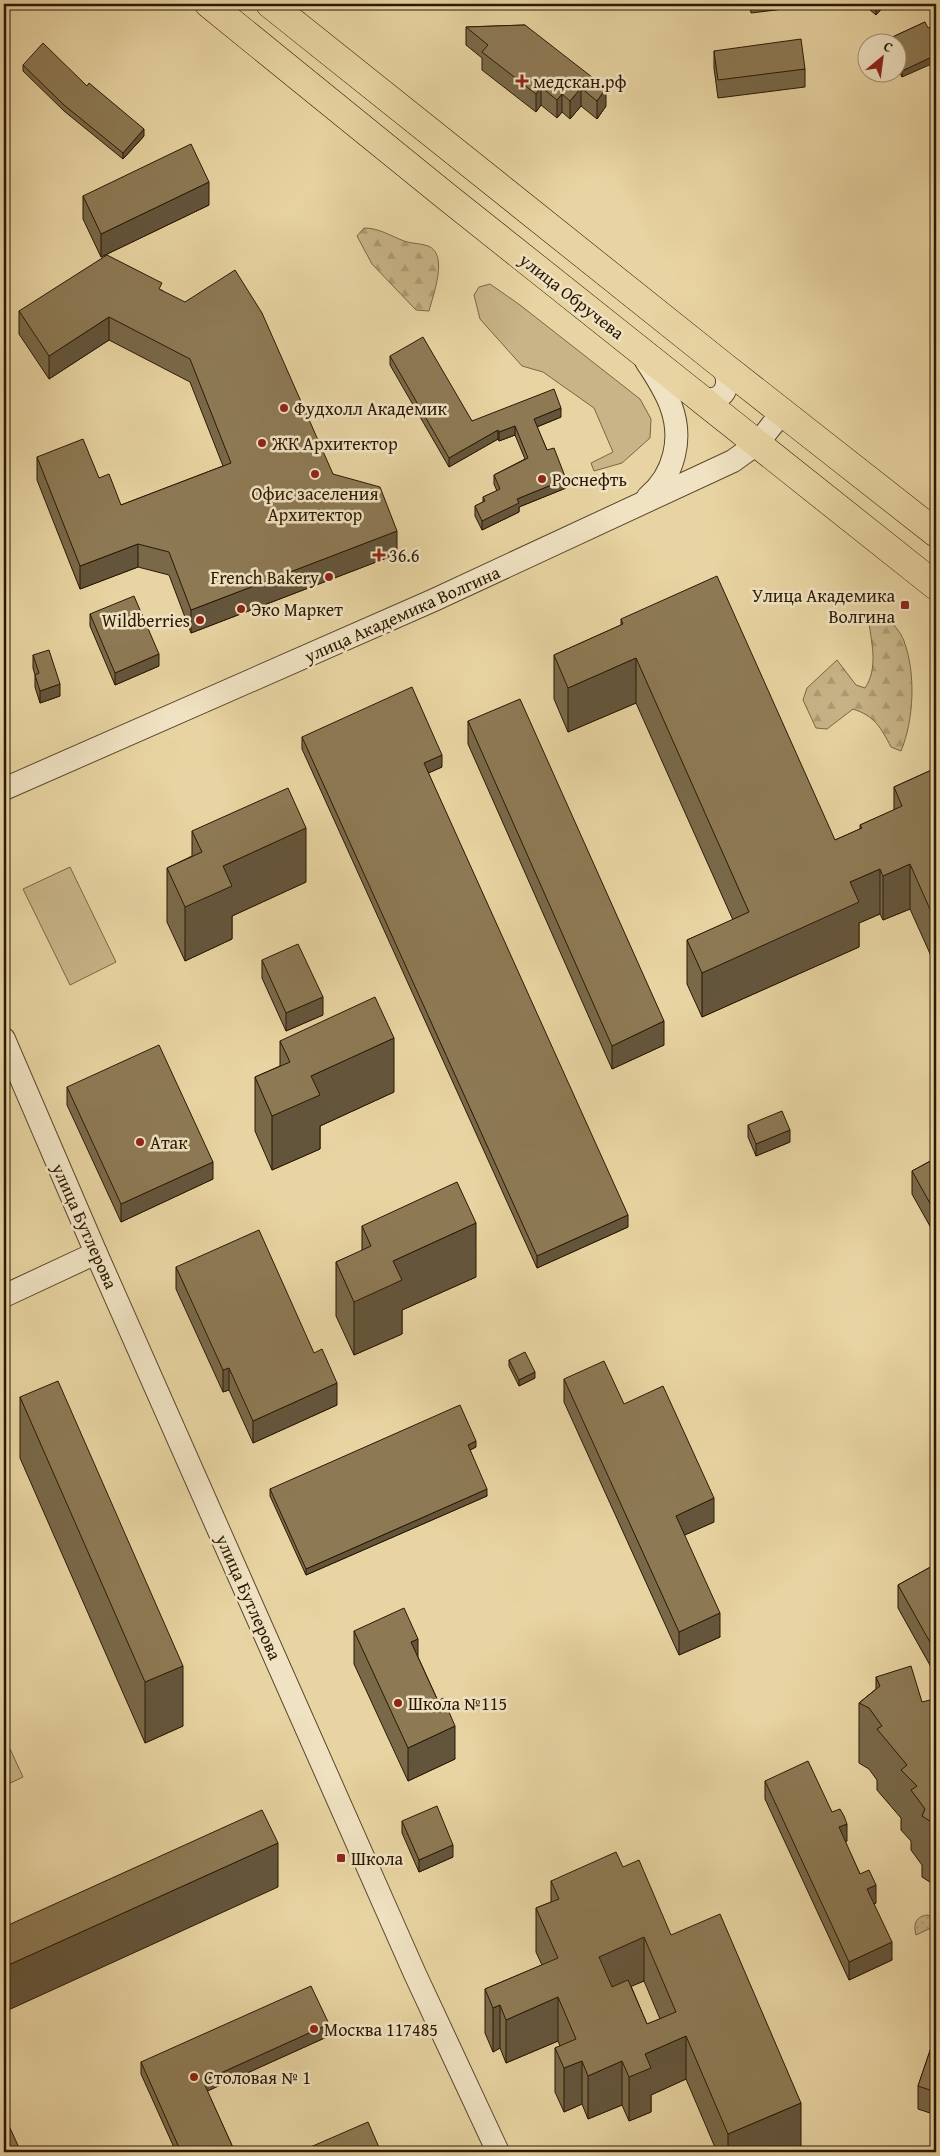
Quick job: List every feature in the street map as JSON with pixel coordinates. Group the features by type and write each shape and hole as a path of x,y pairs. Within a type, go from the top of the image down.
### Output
{"main road":[{"name":"улица Обручева","path":"209,4 440,191 936,586"},
{"path":"270,4 722,365 936,533"}],"street":[{"path":"637,348 661,382 670,401 676,419 678,437 672,464 665,479 637,507"},
{"path":"699,397 705,399 717,398 726,390 728,379 722,365"},
{"name":"улица Академика Волгина","path":"4,789 434,600 637,507 732,461 758,443 783,412"},
{"name":"улица Бутлерова","path":"4,1039 96,1253 415,1974 498,2152"},
{"path":"4,1296 96,1253"}],"green space":[{"path":"364,228 380,231 407,242 422,244 434,250 438,257 439,266 429,311 416,310 372,264 357,236"},
{"path":"490,284 520,305 640,399 651,419 650,438 622,463 594,471 591,463 613,452 594,408 543,372 522,366 480,319 474,295 479,287"},
{"path":"876,615 886,615 901,634 908,654 912,682 911,711 901,751 891,747 880,728 872,719 853,709 827,729 816,728 803,700 807,688 837,660 856,685 865,688 872,673 873,665 869,623"},
{"path":"70,867 116,962 70,985 23,889"},
{"path":"4,1736 23,1777 4,1786"},
{"path":"928,1915 936,1920 936,1938 931,1928 916,1935 916,1921"}],"building":[{"path":"925,22 928,28 936,25 936,55 908,68 908,32 903,32"},
{"path":"525,25 606,88 597,101 581,88 570,101 562,94 557,100 541,87 536,94 482,52 488,45 466,27"},
{"path":"801,39 805,69 718,80 714,51"},
{"path":"43,43 87,86 89,83 144,129 123,153 64,105 23,65"},
{"path":"191,144 209,182 101,234 83,196"},
{"name":"ЖК Архитектор","path":"107,255 162,283 159,289 185,302 235,270 262,313 333,474 380,487 397,531 191,610 169,552 138,544 80,566 37,457 83,439 99,478 109,474 121,505 231,463 190,359 109,317 49,356 19,311"},
{"path":"423,337 472,421 554,389 561,408 534,419 547,450 554,448 566,479 517,499 519,503 482,521 475,506 485,501 483,497 500,489 494,475 528,458 515,426 499,432 498,430 449,458 390,356"},
{"path":"717,576 835,840 862,828 860,825 902,806 894,787 936,768 936,923 910,864 883,876 880,869 850,882 859,902 702,973 687,940 749,912 636,658 568,688 554,655 623,624 621,619"},
{"path":"134,596 159,654 115,673 90,614"},
{"path":"49,650 60,684 40,691 35,675 39,673 33,655"},
{"path":"412,687 442,755 424,763 628,1215 537,1256 302,737"},
{"path":"520,699 664,1021 612,1046 468,721"},
{"path":"288,788 306,828 223,866 232,886 185,907 167,868 202,852 192,831"},
{"path":"298,944 323,997 286,1013 262,960"},
{"path":"375,997 394,1038 311,1076 320,1095 272,1116 255,1077 290,1062 280,1041"},
{"name":"Атак","path":"159,1045 213,1162 121,1204 67,1087"},
{"path":"782,1111 790,1130 756,1144 748,1125"},
{"path":"936,1158 936,1214 912,1171"},
{"path":"457,1182 476,1223 393,1261 402,1280 354,1302 336,1262 371,1246 362,1226"},
{"path":"259,1230 314,1353 322,1349 337,1383 253,1421 229,1368 223,1370 176,1267"},
{"path":"525,1352 535,1372 519,1380 509,1360"},
{"path":"604,1361 624,1404 663,1386 714,1498 676,1516 720,1613 679,1632 564,1379"},
{"path":"58,1381 183,1666 145,1682 20,1397"},
{"path":"460,1405 476,1441 468,1445 487,1489 306,1569 270,1489"},
{"path":"936,1564 936,1653 898,1585"},
{"path":"404,1608 418,1639 411,1642 438,1701 443,1698 455,1726 408,1748 354,1631"},
{"path":"911,1666 922,1702 930,1700 936,1715 936,1825 922,1816 925,1809 911,1790 917,1786 901,1770 907,1765 877,1729 882,1726 869,1708 859,1703 880,1686 876,1677"},
{"path":"808,1761 832,1812 840,1809 844,1816 847,1824 839,1827 860,1874 869,1870 876,1885 867,1889 892,1942 849,1962 765,1781"},
{"path":"437,1806 453,1845 419,1860 402,1821"},
{"path":"262,1810 278,1843 4,1967 4,1927"},
{"path":"616,1852 623,1867 639,1860 671,1935 720,1914 801,2103 728,2134 686,2036 645,2054 651,2068 629,2077 622,2061 588,2076 582,2061 564,2068 555,2048 576,2039 558,1997 506,2020 500,2005 493,2008 485,1989 558,1958 536,1908 559,1899 551,1881","holes":["644,1937 676,2012 647,2024 628,1980 612,1987 599,1957"]},
{"path":"311,1986 329,2024 203,2081 235,2152 181,2152 141,2062"},
{"path":"936,2033 936,2092 918,2086"},
{"path":"4,2115 21,2152 4,2152"},
{"path":"368,2122 381,2152 299,2152"}],"place":[{"name":"медскан.рф","path":"522,81"},
{"name":"Фудхолл Академик","path":"284,408"},
{"name":"ЖК Архитектор","path":"262,443"},
{"name":"Офис заселения Архитектор","path":"315,474"},
{"name":"Роснефть","path":"542,479"},
{"name":"36.6","path":"379,555"},
{"name":"French Bakery","path":"329,577"},
{"name":"Улица Академика Волгина","path":"905,605"},
{"name":"Эко Маркет","path":"241,609"},
{"name":"Wildberries","path":"200,620"},
{"name":"Атак","path":"140,1142"},
{"name":"Школа №115","path":"398,1703"},
{"name":"Школа","path":"341,1858"},
{"name":"Москва 117485","path":"314,2029"},
{"name":"Столовая № 1","path":"194,2077"}]}
